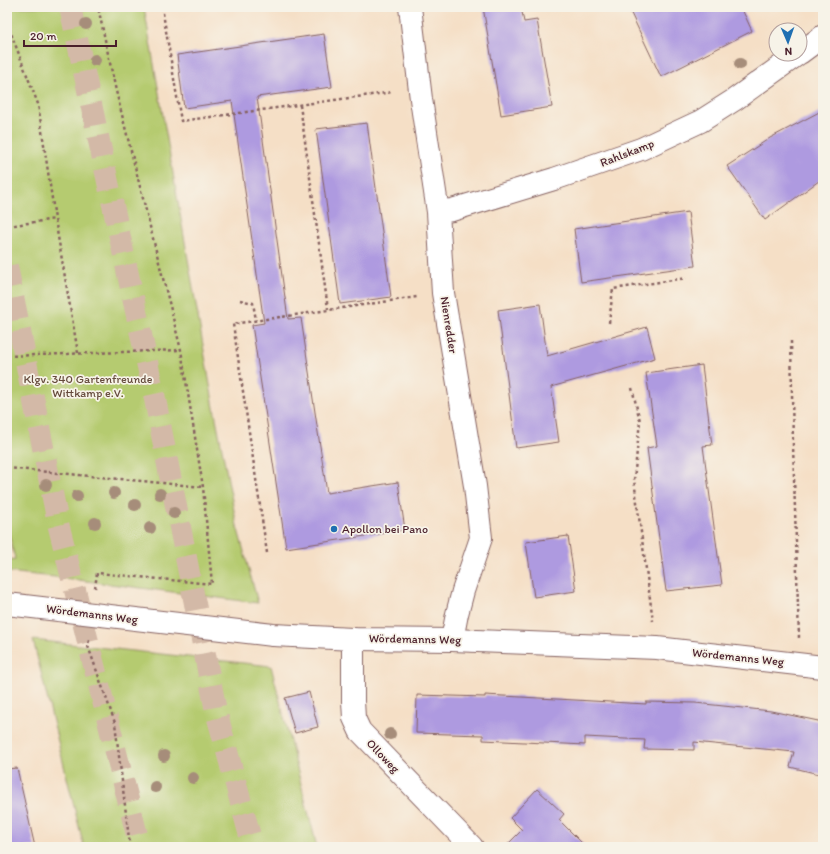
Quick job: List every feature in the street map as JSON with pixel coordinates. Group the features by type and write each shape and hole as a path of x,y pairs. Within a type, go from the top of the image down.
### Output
{"street":[{"name":"Nienredder","path":"410,7 438,212 443,293 475,486 481,538 463,591 452,640"},
{"name":"Rahlskamp","path":"808,47 823,36"},
{"name":"Rahlskamp","path":"438,212 452,210 537,184 641,149 701,121 734,100 787,62"},
{"name":"Wördemanns Weg","path":"7,604 273,635 352,639 452,640 657,648 823,667"},
{"name":"Olloweg","path":"352,639 354,718 360,731 472,847"}],"path":[{"path":"98,7 116,91 182,350 203,487 212,584 97,573 88,646 115,723 130,847"},
{"path":"162,7 181,121 420,88"},
{"path":"7,23 38,104 55,219 78,353"},
{"path":"300,105 328,310"},
{"path":"8,226 55,219"},
{"path":"609,323 613,289 686,278"},
{"path":"267,553 233,324 443,293"},
{"path":"240,300 253,304 256,320"},
{"path":"792,341 793,445 799,664"},
{"path":"7,356 182,350"},
{"path":"632,388 640,421 634,480 657,648"},
{"path":"7,468 203,487"}],"green space":[{"name":"Klgv. 340 Gartenfreunde Wittkamp e.V.","path":"7,7 144,7 214,408 237,526 258,603 7,572 7,560 15,559 7,525"},
{"path":"33,640 271,666 317,847 84,847"}],"building":[{"path":"483,7 521,7 524,22 537,20 552,107 501,115"},
{"path":"628,7 741,7 752,31 661,77"},
{"path":"324,34 332,87 257,97 288,319 301,318 327,493 398,482 405,530 286,548 252,325 264,323 232,101 184,108 177,55"},
{"path":"823,110 823,178 765,220 727,166 770,138"},
{"path":"367,123 391,297 340,304 316,129"},
{"path":"688,212 695,266 581,282 574,229"},
{"path":"540,304 547,356 647,327 655,358 551,387 559,442 516,448 498,310"},
{"path":"702,365 712,445 703,446 722,585 666,591 647,448 657,446 646,373"},
{"path":"568,536 576,591 534,597 526,542"},
{"path":"309,692 318,727 295,733 285,698"},
{"path":"417,695 485,697 485,695 646,704 646,702 695,703 771,711 823,722 823,775 790,767 794,752 694,742 694,750 644,749 645,740 585,737 585,745 483,740 483,735 416,733"},
{"path":"17,768 35,847 7,847 7,769"},
{"path":"537,789 564,814 559,820 586,847 505,847 522,830 510,818"}],"tunnel":[{"path":"70,7 155,399 216,711 253,847"},
{"path":"7,266 58,523 140,847"}],"place":[{"name":"Apollon bei Pano","path":"334,529"}]}
